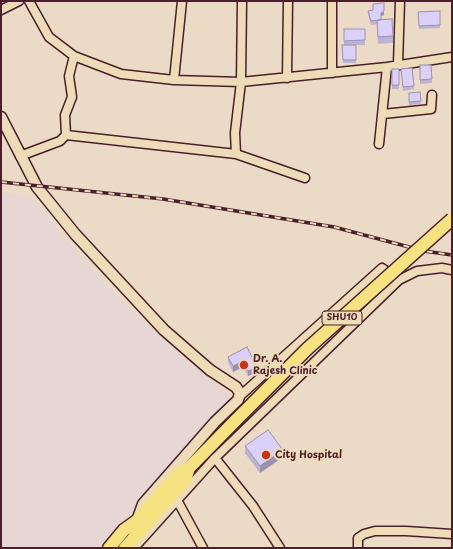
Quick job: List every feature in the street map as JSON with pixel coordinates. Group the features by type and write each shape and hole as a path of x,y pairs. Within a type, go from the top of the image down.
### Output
{"main road":[{"name":"SHU10","path":"109,548 124,530 138,520 178,474 189,468 307,349 452,219"},
{"name":"SHU10","path":"125,548 185,480 189,468"}],"street":[{"path":"1,10 19,1"},
{"path":"29,1 48,37 74,56 121,74 174,80 240,82 387,67 398,64 452,58"},
{"path":"174,80 182,1"},
{"path":"236,154 235,133 240,82 242,1"},
{"path":"287,78 288,1"},
{"path":"332,1 332,73"},
{"path":"398,64 400,1"},
{"path":"20,156 60,141 66,135 65,115 72,97 69,76 74,56"},
{"path":"379,144 387,67"},
{"path":"383,114 431,109 432,95"},
{"path":"1,117 37,187 54,210 109,273 164,330 210,370 236,387 240,393 240,396"},
{"path":"66,135 236,154 304,178"},
{"path":"138,520 143,504 240,396 382,268 399,280"},
{"path":"134,548 215,458 399,280 417,271 442,268 452,270"},
{"path":"296,346 315,362"},
{"path":"215,458 253,506 280,548"},
{"path":"177,500 203,548"},
{"path":"358,548 358,538 364,534 375,531 406,531 452,534"}],"shaded area":[{"path":"1,192 31,197 105,284 162,338 232,397 100,548 1,548"}],"building":[{"path":"384,3 384,11 381,13 381,20 371,21 368,11 373,10 373,4"},
{"path":"440,11 440,25 419,26 418,12"},
{"path":"392,19 393,36 378,37 377,20"},
{"path":"344,29 365,29 365,40 344,41"},
{"path":"342,45 356,45 356,60 343,60"},
{"path":"420,65 431,65 432,79 420,80"},
{"path":"412,68 414,86 403,87 401,69"},
{"path":"392,69 399,69 399,85 392,85"},
{"path":"420,92 421,101 409,102 409,93"},
{"path":"247,347 257,367 248,371 243,361 233,366 228,357"},
{"path":"268,430 283,450 260,466 245,446"}],"railway":[{"path":"1,182 163,199 334,227 424,251 452,255"}],"place":[{"name":"Dr. A. Rajesh Clinic","path":"244,365"},
{"name":"City Hospital","path":"266,455"}]}
